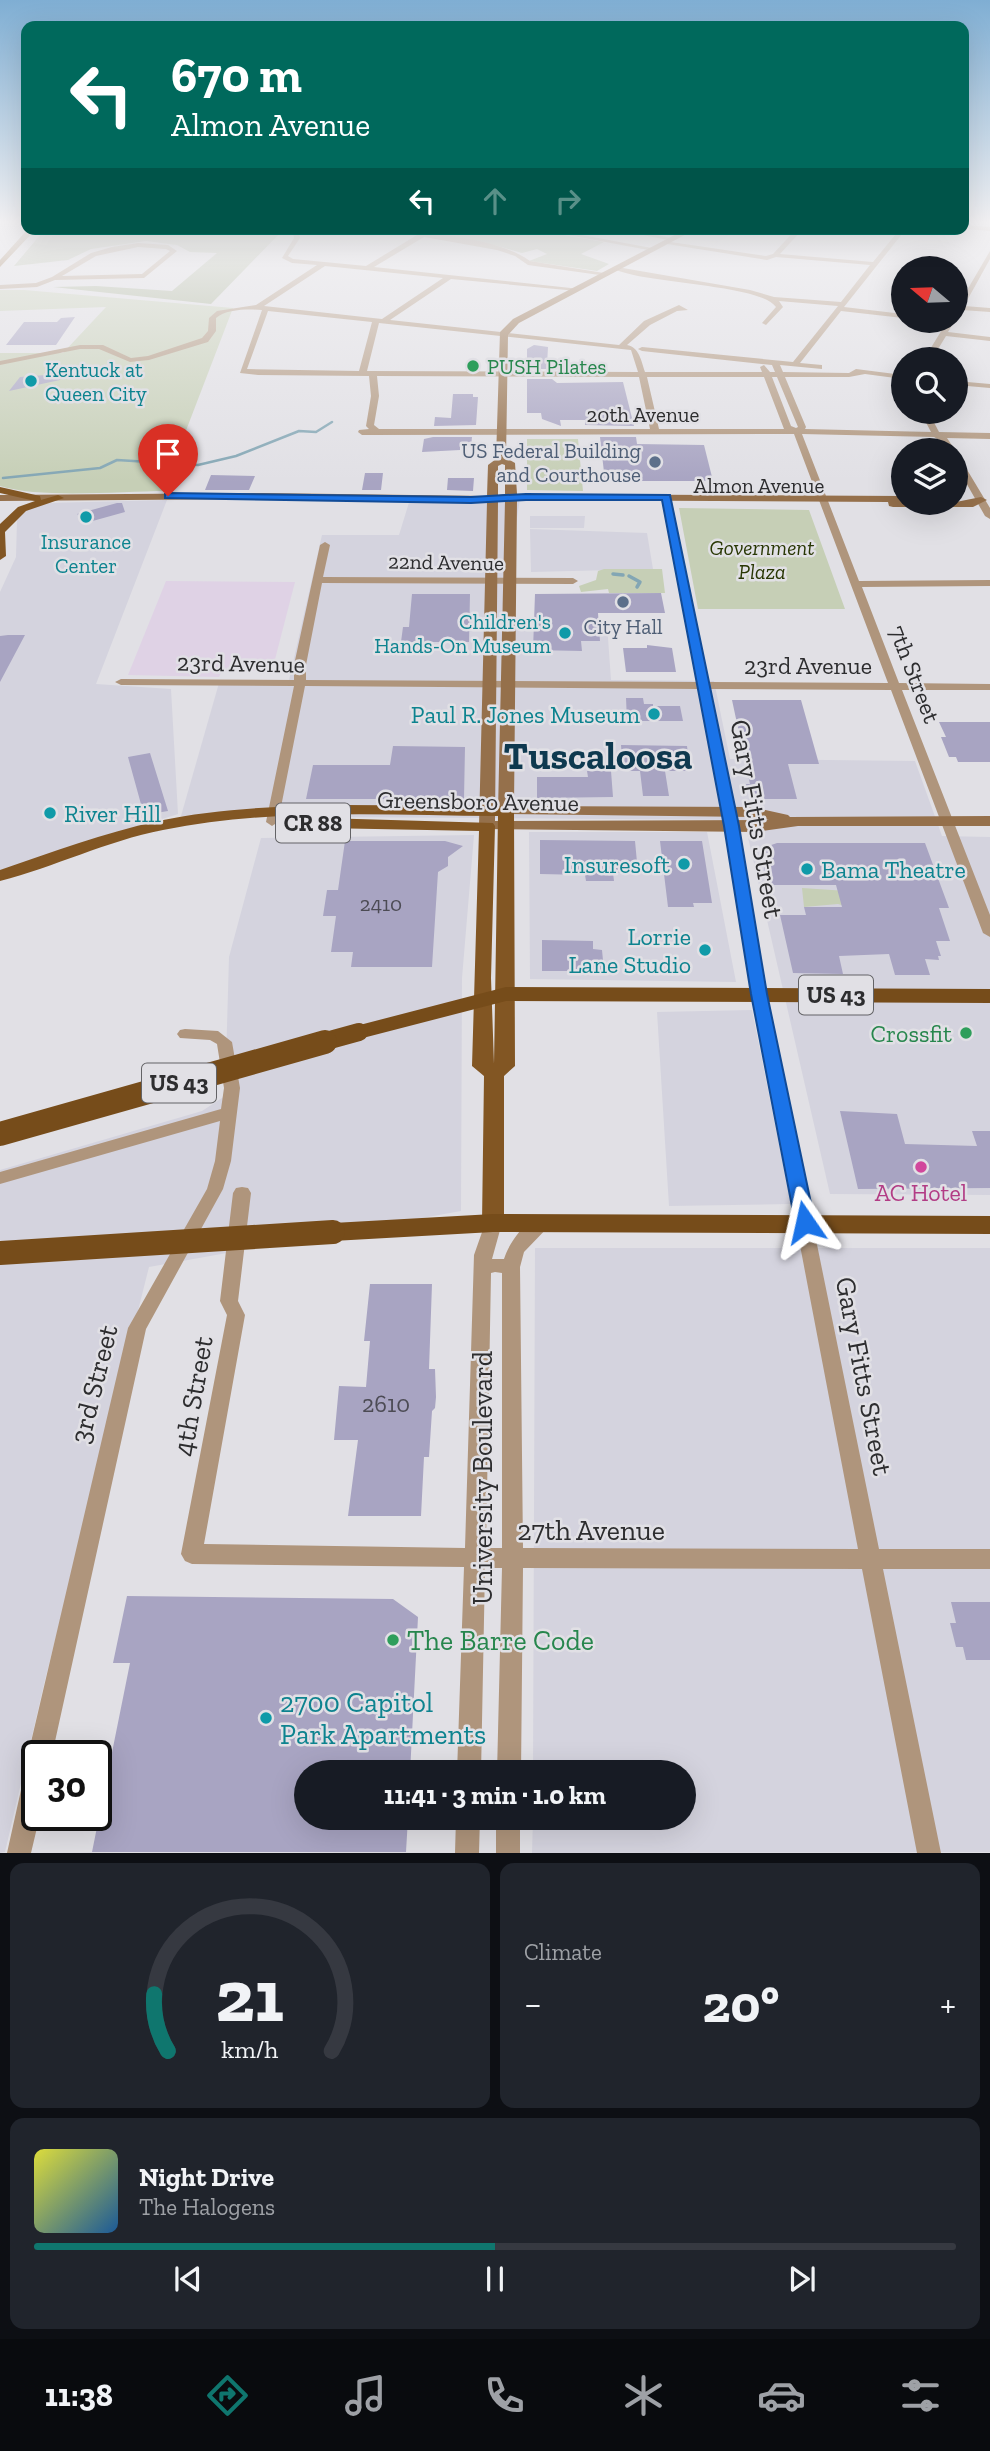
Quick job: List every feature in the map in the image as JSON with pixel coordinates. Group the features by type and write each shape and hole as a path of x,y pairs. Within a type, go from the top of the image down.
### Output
{"highway":[{"name":"US 43","path":"0,1134 359,1032 506,994 990,996"},
{"path":"0,1253 494,1223 805,1222 990,1225"}],"main road":[{"path":"503,334 516,321 540,308"},
{"name":"University Boulevard","path":"501,460 503,334"},
{"name":"University Boulevard","path":"494,1073 482,1066 481,999 494,465 501,460"},
{"name":"University Boulevard","path":"494,1073 505,1066 506,994 510,463 501,460"},
{"path":"0,490 36,498"},
{"name":"Almon Avenue","path":"0,498 263,496 510,501 973,504 986,500"},
{"path":"0,556 0,532 22,509 58,498"},
{"name":"Almon Avenue","path":"823,501 891,499"},
{"path":"968,499 986,500"},
{"name":"Greensboro Avenue","path":"0,889 141,840 274,817"},
{"name":"Greensboro Avenue","path":"0,876 90,846 179,821 274,817 730,819 755,827 798,821 990,821"},
{"name":"University Boulevard","path":"494,1073 494,1223"}],"street":[{"path":"0,363 91,346 130,360 149,358 205,340 212,331 213,318 219,312 249,308"},
{"path":"262,308 242,369 247,372 643,375 849,375 865,372"},
{"path":"275,308 891,375"},
{"path":"362,374 380,320 398,308"},
{"path":"766,323 779,308"},
{"path":"795,365 839,308"},
{"path":"856,308 891,314"},
{"path":"968,311 990,310"},
{"path":"632,349 647,323 674,311"},
{"path":"935,347 943,334 990,339"},
{"path":"632,349 643,375 655,431"},
{"name":"7th Street","path":"762,361 787,427 797,432 990,933"},
{"name":"7th Street","path":"775,362 802,427 797,432"},
{"path":"373,374 375,396 369,422 377,432"},
{"path":"968,384 990,386"},
{"path":"932,424 942,438"},
{"path":"937,424 939,434"},
{"name":"20th Avenue","path":"362,432 990,433"},
{"path":"968,475 986,500 990,516"},
{"name":"Gary Fitts Street","path":"667,501 705,685 759,994 929,1853"},
{"path":"274,817 300,685 300,665 326,545"},
{"name":"22nd Avenue","path":"318,580 573,582"},
{"path":"856,584 990,583"},
{"name":"23rd Avenue","path":"121,682 990,687"},
{"name":"3rd Street","path":"43,1740 137,1328 215,1189 223,1161 232,1088 224,1042 213,1035 185,1034"},
{"path":"0,1178 228,1114"},
{"name":"4th Street","path":"192,1554 236,1315 229,1301 242,1193"},
{"name":"University Boulevard","path":"468,1760 482,1269 483,1255 494,1223"},
{"name":"University Boulevard","path":"509,1760 513,1558 511,1268 512,1255 517,1247 543,1223"},
{"path":"482,1269 495,1265 511,1268"},
{"name":"27th Avenue","path":"192,1554 990,1559"},
{"path":"467,1853 468,1830"},
{"path":"508,1830 508,1853"},
{"path":"19,1853 24,1831"}],"shaded area":[{"path":"411,496 520,499 500,623 607,624 611,680 714,681 730,759 915,761 942,836 990,837 990,1195 830,1194 744,820 181,816 219,683 289,680 322,535 399,535"},
{"path":"167,500 96,684 171,689 178,814 0,871 0,592 16,557 17,520 25,510 47,503"},
{"path":"530,516 585,516 584,528 530,528"},
{"path":"530,529 647,533 653,569 531,572"},
{"path":"166,581 295,582 272,671 222,671 219,677 128,675"},
{"path":"529,832 707,832 736,982 530,979"},
{"path":"474,835 462,978 461,1211 149,1267 31,1740 21,1740 21,1783 5,1852 0,1853 0,1170 202,1111 225,1096 229,957 261,838"},
{"path":"752,1010 791,1204 669,1206 657,1012"},
{"path":"535,1248 990,1248 990,1852 532,1853 533,1830 696,1830 696,1760 533,1760"}],"green space":[{"path":"0,308 67,308 0,311"},
{"path":"105,308 233,308 177,454 167,491 59,493 0,486 0,353 63,353"},
{"path":"527,439 578,439 583,491 527,490"},
{"name":"Government Plaza","path":"679,508 809,510 845,609 698,609"},
{"path":"662,569 665,593 609,593 608,589 581,592 579,586 596,580 598,571"},
{"path":"802,888 847,891 849,907 838,904 804,907"}],"building":[{"path":"75,317 56,345 6,345 24,322 57,322 61,318"},
{"path":"534,345 548,347 547,365 551,365 552,369 527,369 527,349"},
{"name":"Kentuck at Queen City","path":"59,374 60,380 9,391 20,377"},
{"path":"527,379 552,379 557,383 623,382 634,426 585,425 585,420 560,420 561,426 542,419 541,413 527,413"},
{"path":"453,394 473,394 473,397 478,397 476,425 434,426 435,417 451,418"},
{"path":"472,437 471,447 422,452 424,439"},
{"name":"US Federal Building and Courthouse","path":"600,437 636,437 637,444 704,445 713,481 605,481"},
{"path":"365,473 383,473 381,490 362,490"},
{"path":"211,475 255,476 249,490 205,490"},
{"path":"448,478 474,478 473,491 447,490"},
{"path":"122,503 125,512 89,522 77,514"},
{"path":"661,593 665,613 598,613 600,641 581,641 582,651 533,650 535,594"},
{"path":"412,594 470,594 469,642 401,642 403,627 409,627"},
{"path":"25,635 0,682 0,636"},
{"path":"647,645 672,648 676,672 626,672 623,648 647,648"},
{"name":"Paul R. Jones Museum","path":"626,698 643,698 644,704 653,706 680,706 683,721 627,721"},
{"path":"732,700 801,700 819,764 788,764 797,799 750,799 746,784 750,784"},
{"path":"939,722 990,722 990,762 958,762 956,757 949,757 941,737 946,737"},
{"path":"621,745 687,746 690,771 665,771 669,796 643,796 640,771 623,771"},
{"path":"393,746 465,747 464,799 306,799 313,765 390,765"},
{"path":"150,753 168,811 144,815 128,757"},
{"path":"587,771 611,771 613,797 537,798 537,777 588,777"},
{"path":"540,840 635,841 638,873 613,873 614,881 586,881 585,875 540,874"},
{"path":"345,841 445,841 463,846 448,857 448,866 438,872 432,967 351,967 353,952 331,952 336,916 323,916 327,890 338,890"},
{"name":"Insuresoft","path":"660,841 702,841 712,903 693,903 694,907 668,907"},
{"path":"777,843 925,843 949,908 939,908 950,941 936,941 941,956 938,956 939,960 925,959 930,975 895,975 889,954 839,956 843,974 793,973 780,915 806,915 804,907 842,907 836,885 768,885 760,849"},
{"path":"542,940 593,941 593,949 602,950 604,971 542,971"},
{"name":"AC Hotel","path":"840,1111 897,1114 905,1144 977,1146 972,1131 990,1131 990,1188 858,1189"},
{"path":"370,1284 432,1284 429,1369 435,1369 436,1397 432,1411 429,1457 424,1457 421,1516 348,1516 358,1440 334,1440 339,1386 366,1387 370,1341 364,1341"},
{"name":"2700 Capitol Park Apartments","path":"127,1596 393,1599 418,1617 411,1760 294,1760 294,1830 407,1830 406,1852 92,1852 96,1831 112,1831 112,1753 130,1663 113,1663"},
{"path":"951,1602 990,1602 990,1660 966,1660 963,1647 956,1647 950,1623 956,1623"}],"waterway":[{"path":"3,478 100,468 117,460 198,465 236,456 299,431 316,432 332,422"},
{"path":"613,574 623,575"},
{"path":"629,576 640,582 637,587"}],"place":[{"name":"PUSH Pilates","path":"473,366"},
{"name":"Kentuck at Queen City","path":"31,381"},
{"name":"US Federal Building and Courthouse","path":"655,462"},
{"name":"Insurance Center","path":"86,517"},
{"name":"City Hall","path":"623,602"},
{"name":"Children's Hands-On Museum","path":"565,633"},
{"name":"Paul R. Jones Museum","path":"654,714"},
{"name":"River Hill","path":"50,813"},
{"name":"Insuresoft","path":"684,864"},
{"name":"Bama Theatre","path":"807,869"},
{"name":"Lorrie Lane Studio","path":"705,950"},
{"name":"Crossfit","path":"966,1033"},
{"name":"AC Hotel","path":"921,1167"},
{"name":"The Barre Code","path":"393,1640"},
{"name":"2700 Capitol Park Apartments","path":"266,1718"}],"district":[{"name":"Tuscaloosa","path":"598,756"}],"route":[{"path":"168,496 471,500 510,497 666,497 705,685 759,994 805,1222"}]}
